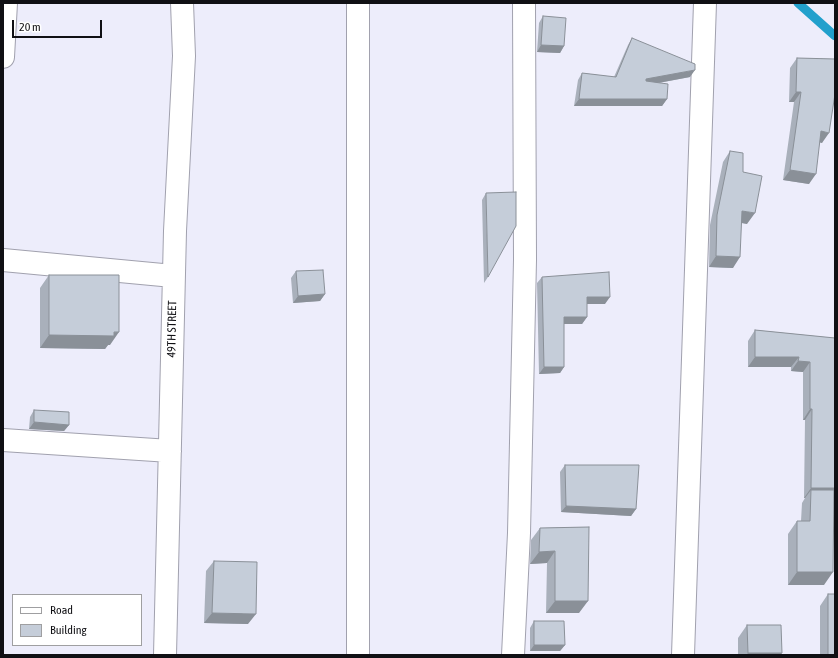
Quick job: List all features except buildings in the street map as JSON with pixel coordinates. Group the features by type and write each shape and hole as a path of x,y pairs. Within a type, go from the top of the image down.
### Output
{"street":[{"path":"3,57 6,3"},
{"name":"49TH STREET","path":"164,655 173,276 184,56 182,3"},
{"path":"358,3 358,655"},
{"path":"513,655 519,533 525,260 524,3"},
{"path":"682,655 705,3"},
{"path":"3,260 173,276"},
{"path":"3,440 170,451"}],"waterway":[{"path":"798,3 835,36"}]}
